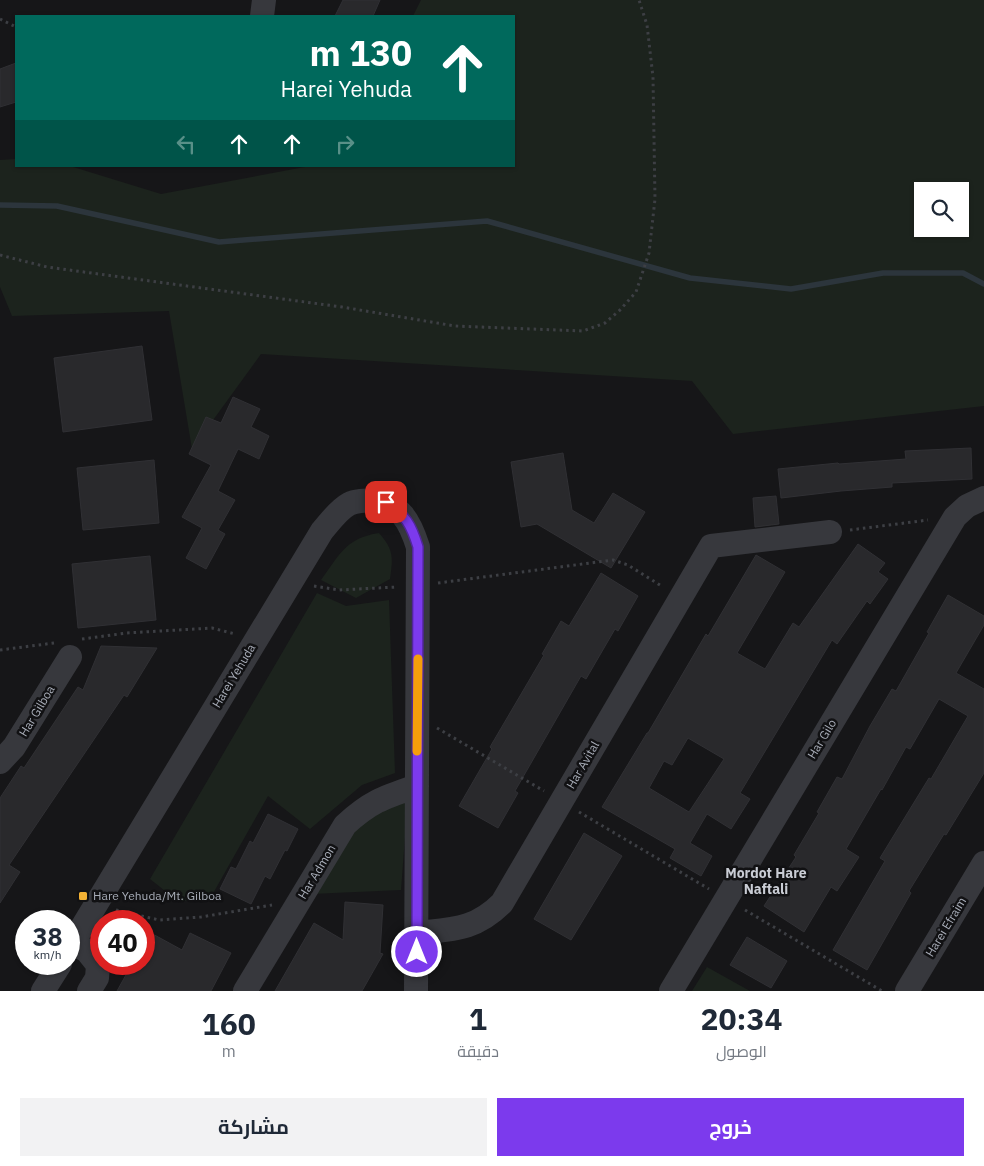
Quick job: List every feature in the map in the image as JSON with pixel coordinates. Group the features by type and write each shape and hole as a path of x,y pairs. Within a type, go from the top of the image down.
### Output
{"street":[{"path":"262,15 264,0"},
{"name":"Har Gilo","path":"672,991 955,517 967,506 984,498"},
{"name":"Harei Yehuda","path":"80,931 293,578 322,531 334,517 350,503 367,501 386,502 400,512 411,525 418,547 418,575"},
{"name":"Har Avital","path":"417,932 453,929 472,925 489,916 502,903 711,546 830,532"},
{"path":"416,991 418,575"},
{"name":"Har Gilboa","path":"0,762 14,747 68,646"},
{"name":"Har Admon","path":"245,991 345,825 361,810 378,799 417,786"},
{"name":"Harei Efraim","path":"907,991 984,863"},
{"path":"80,949 87,952 98,965 97,978 89,991"},
{"path":"43,991 53,975"}],"path":[{"path":"0,255 47,266 342,307 456,326 583,331 605,323 636,292 650,253 655,199 653,77 647,25 640,0"},
{"path":"0,19 15,26"},
{"path":"830,532 955,517"},
{"path":"293,578 314,586 339,590 418,575 613,560 628,565 680,598"},
{"path":"0,650 68,646 127,633 212,628 256,640"},
{"path":"418,716 882,991"},
{"path":"95,906 159,920 201,917 300,900"}],"shaded area":[{"path":"421,0 984,0 984,406 733,434 692,381 261,354 192,449 169,311 12,316 0,287 0,160 15,159 15,167 73,167 161,194 305,167 515,167 515,15 414,15"},
{"path":"379,533 390,549 392,565 390,579 356,598 321,580 339,555 351,543 368,535"},
{"path":"317,593 346,606 389,600 395,773 362,785 310,829 268,796 211,897 179,902 150,879"},
{"path":"408,797 401,890 311,894 344,843 372,814"},
{"path":"707,967 750,991 692,991"}],"building":[{"path":"343,0 380,0 373,15 336,15"},
{"path":"15,63 15,102 0,107 0,69"},
{"path":"142,346 152,420 63,432 54,358"},
{"path":"233,397 260,409 251,427 269,436 259,459 238,449 218,491 235,500 218,530 225,534 206,569 186,558 202,528 182,517 211,465 189,454 206,417 221,423"},
{"path":"971,448 972,479 892,483 892,487 781,498 778,469 906,459 905,451"},
{"path":"563,453 572,510 594,523 613,493 645,512 611,568 537,524 521,527 511,462"},
{"path":"154,460 159,523 83,530 77,468"},
{"path":"776,496 779,524 755,527 753,498"},
{"path":"858,544 885,563 878,572 888,579 870,604 867,601 837,644 832,640 740,793 750,799 731,829 707,814 690,843 712,856 701,876 670,858 675,849 602,807 756,555 785,572 737,653 765,669 793,623 799,627","holes":["688,738 724,759 689,812 649,788 664,761 672,765"]},
{"path":"150,556 156,620 78,628 72,564"},
{"path":"601,573 638,596 618,631 615,629 586,679 581,676 515,791 518,793 498,828 459,806 492,749 490,747 544,655 542,654 561,621 569,626"},
{"path":"948,595 984,616 984,625 956,673 984,689 984,773 909,891 911,893 867,970 833,950 885,861 880,858 929,778 931,779 968,716 939,699 910,749 906,747 846,849 859,857 837,891 831,887 804,932 764,906 796,857 794,855 819,813 817,812 837,777 842,779 892,689 896,691"},
{"path":"101,646 157,648 127,697 124,695 9,865 20,872 0,903 0,798 21,766 24,768 78,687 83,690"},
{"path":"268,814 298,829 270,879 265,876 251,904 220,889 231,867 236,869 250,841 253,843"},
{"path":"584,833 622,856 571,940 534,919"},
{"path":"345,902 383,905 380,953 383,954 362,991 275,991 314,923 343,940"},
{"path":"190,933 231,953 211,991 117,991 126,975 155,975 155,935 182,950"},
{"path":"747,937 787,961 771,988 730,965"}],"waterway":[{"path":"0,205 57,206 219,242 487,221 690,278 791,289 883,273 963,273 984,284"}],"slow traffic":[{"path":"417,751 418,659"}],"place":[{"name":"Hare Yehuda/Mt. Gilboa","path":"83,896"}],"district":[{"name":"Mordot Hare Naftali","path":"766,882"}],"route":[{"path":"386,502 400,512 411,525 418,547 417,952"}]}
